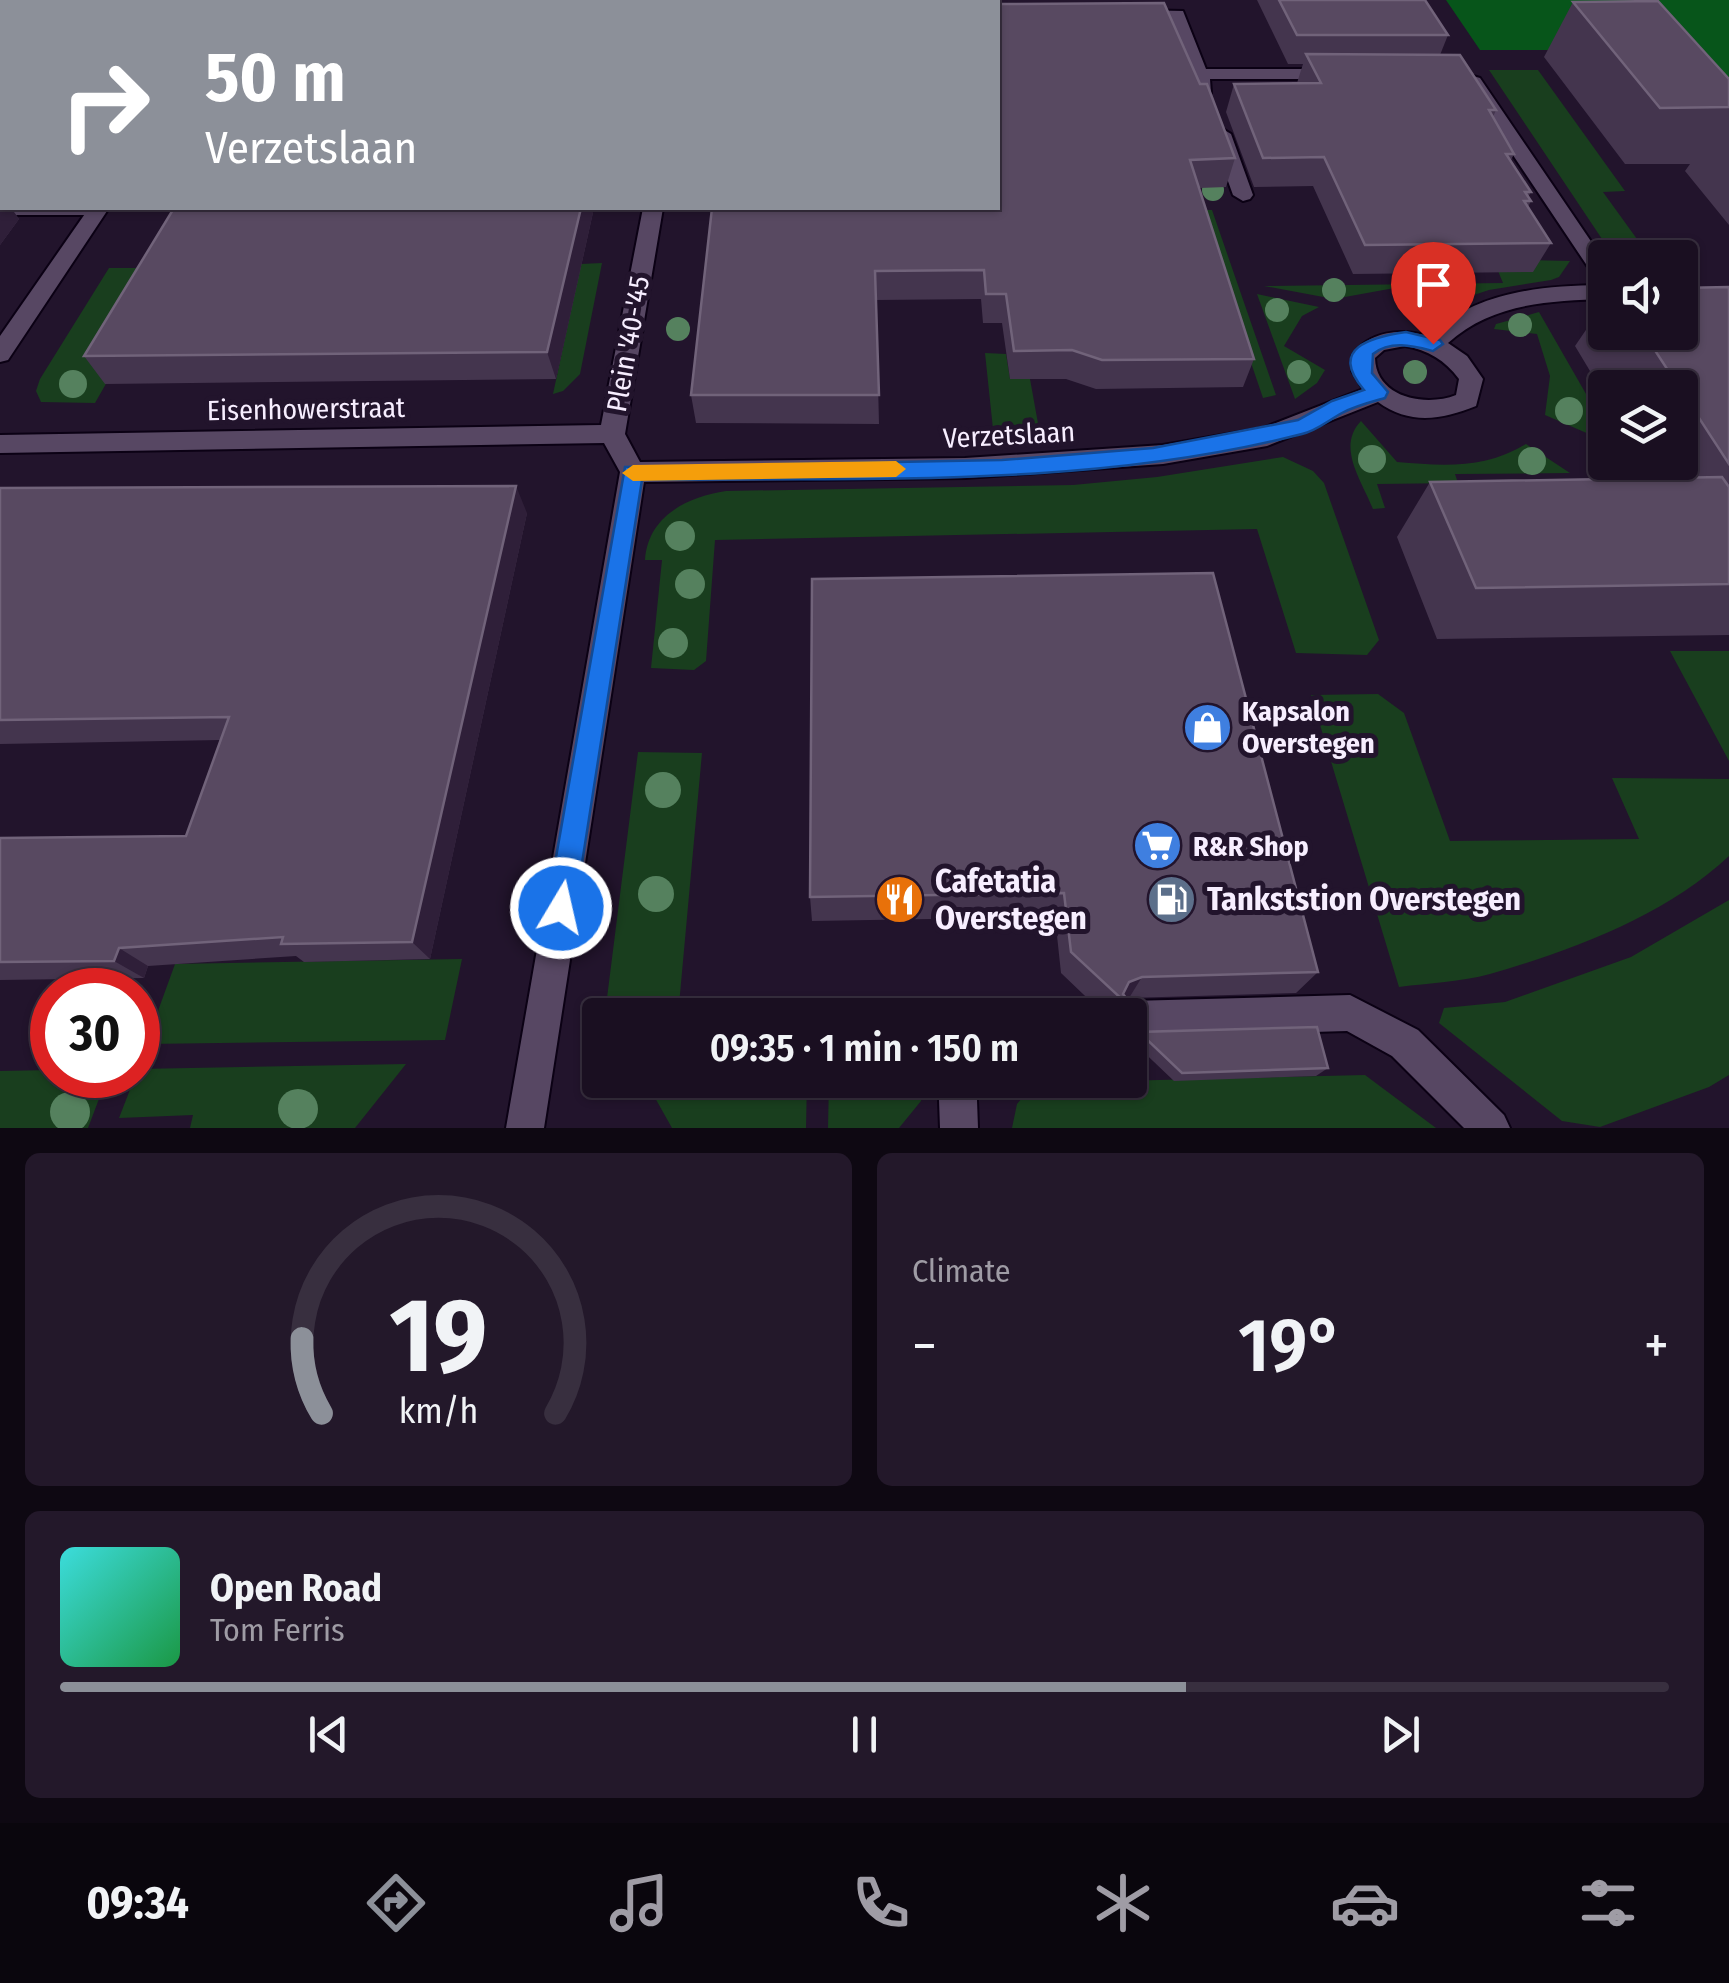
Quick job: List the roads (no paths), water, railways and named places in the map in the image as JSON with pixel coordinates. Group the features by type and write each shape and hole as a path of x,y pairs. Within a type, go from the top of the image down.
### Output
{"street":[{"path":"1110,15 1176,15 1243,195"},
{"path":"1447,73 1476,83 1588,253"},
{"path":"1198,74 1352,74"},
{"path":"0,354 98,210"},
{"name":"Plein '40-'45","path":"633,472 612,434 652,210"},
{"path":"1433,344 1452,323 1476,311 1530,297 1588,293"},
{"path":"1389,339 1433,344 1464,367 1471,379 1467,400 1456,408 1422,412 1402,407 1378,392 1362,374 1360,362 1365,350 1389,339"},
{"name":"Verzetslaan","path":"633,472 1002,468 1153,456 1247,442 1303,426 1339,406 1378,392"},
{"name":"Eisenhowerstraat","path":"0,444 612,434"},
{"path":"525,1128 633,472"},
{"path":"1147,1018 1350,1012 1405,1043 1491,1128"},
{"path":"958,1098 960,1128"}],"place":[{"name":"Kapsalon Overstegen","path":"1207,727"},
{"name":"R&R Shop","path":"1158,846"},
{"name":"Cafetatia Overstegen","path":"900,899"},
{"name":"Tankststion Overstegen","path":"1172,899"}]}
